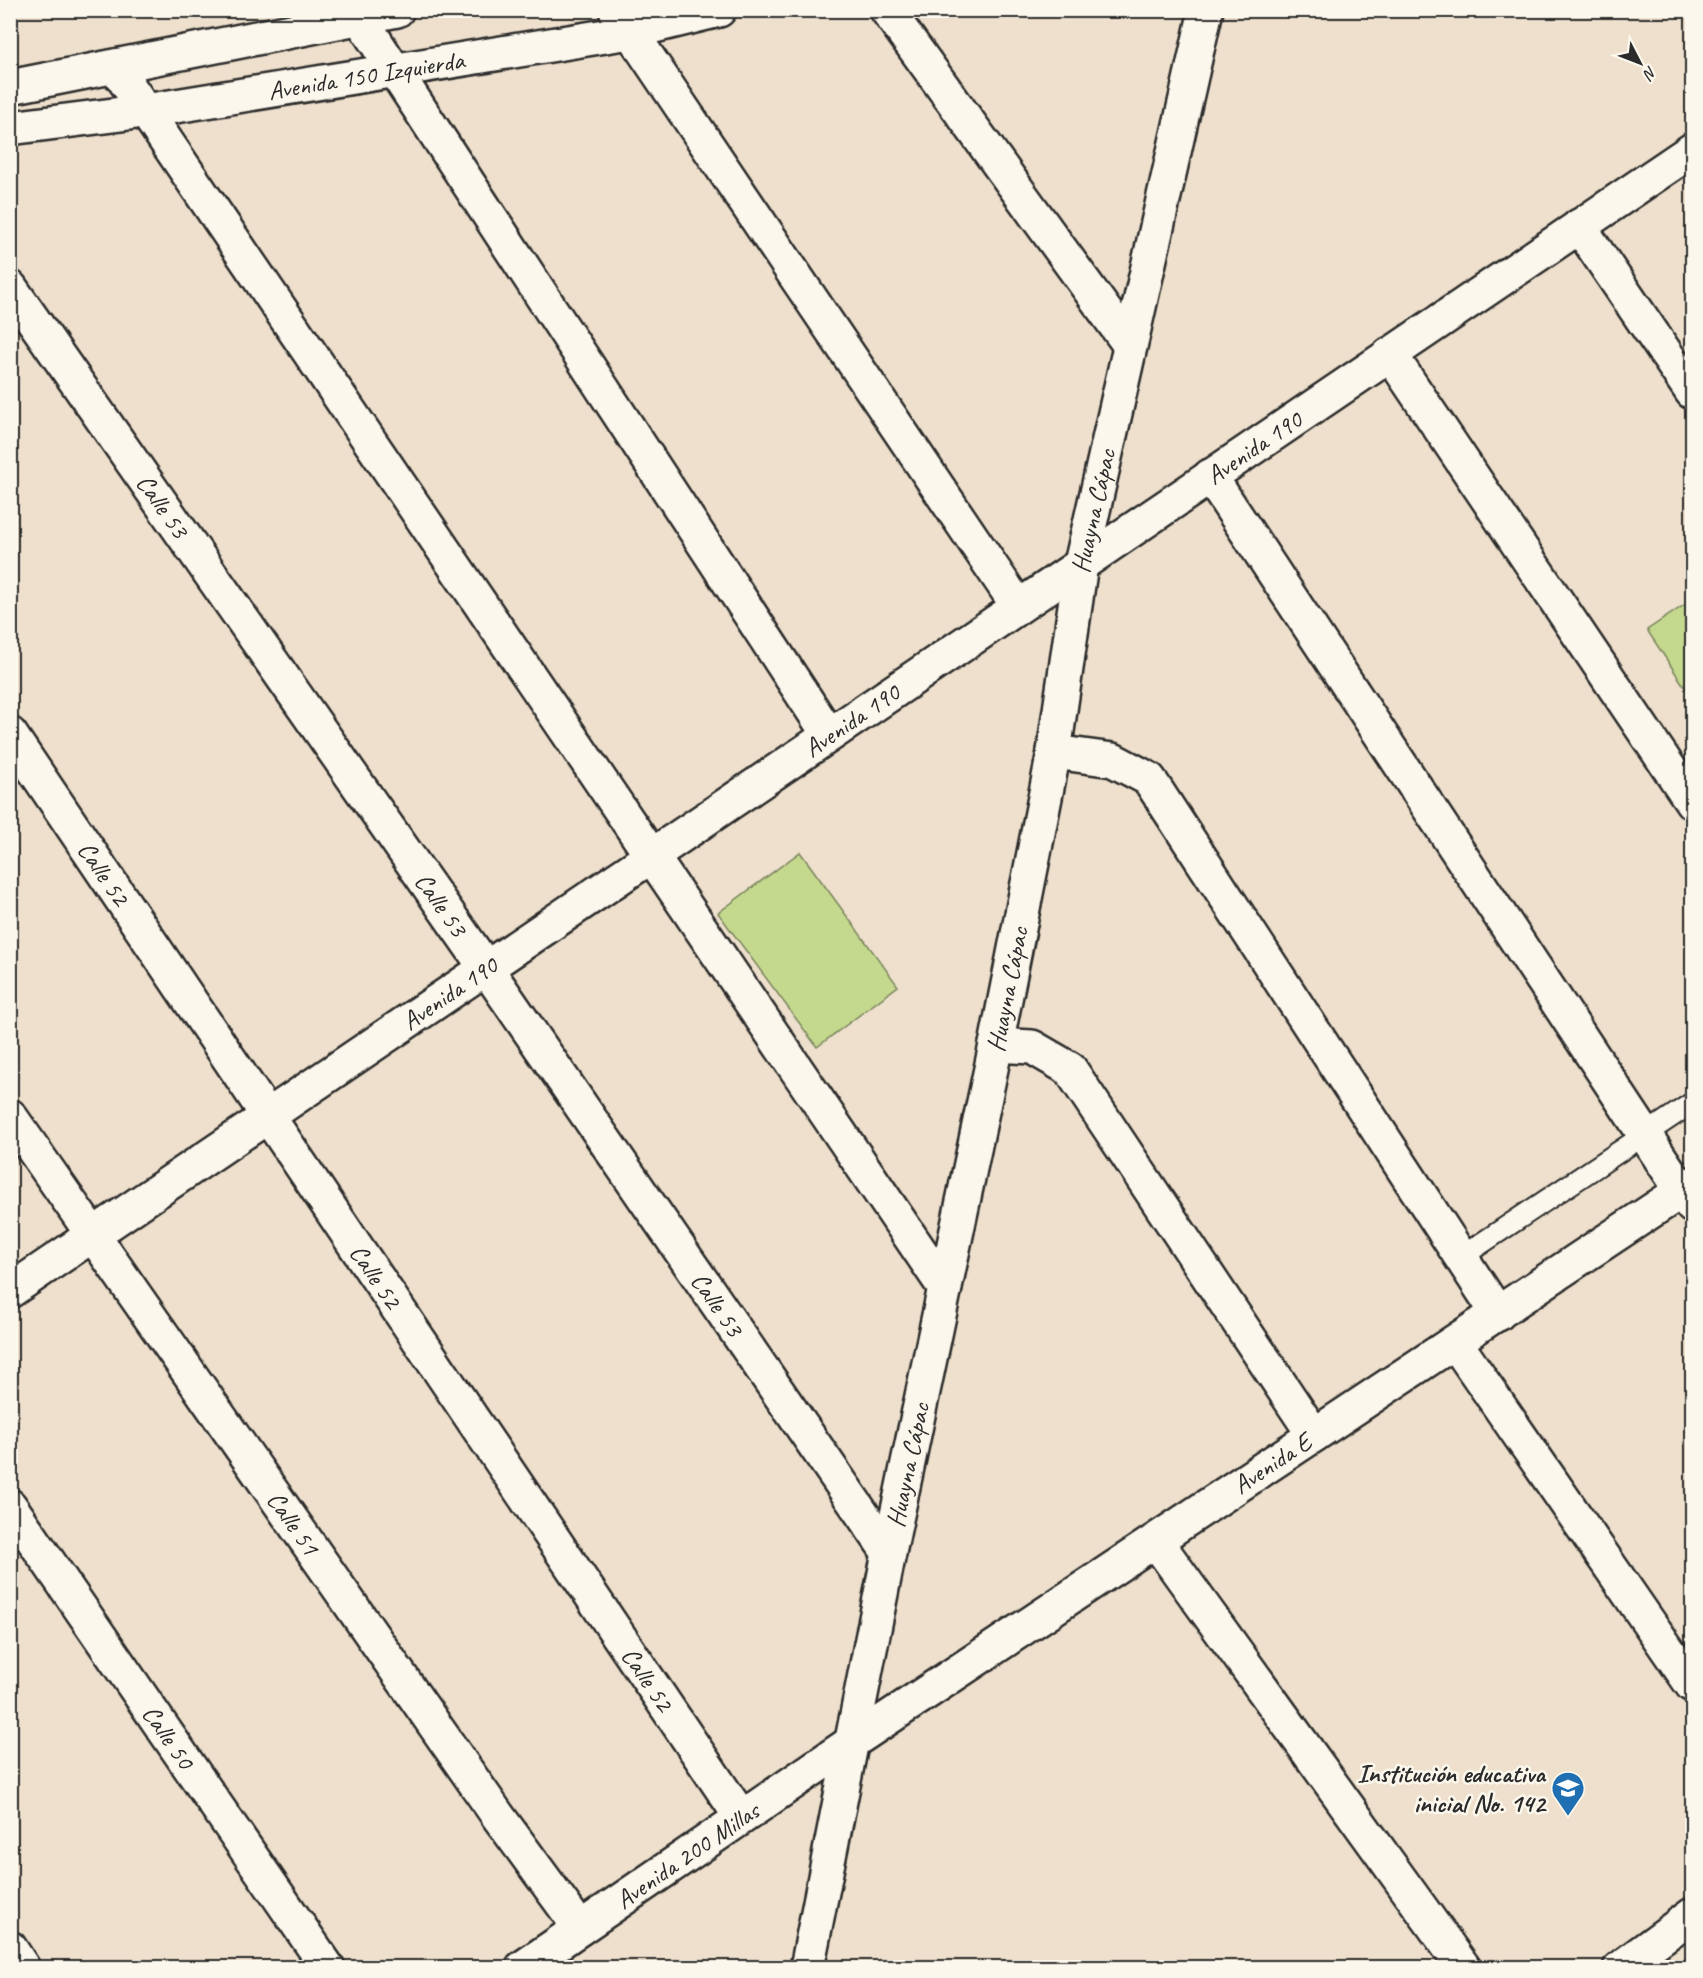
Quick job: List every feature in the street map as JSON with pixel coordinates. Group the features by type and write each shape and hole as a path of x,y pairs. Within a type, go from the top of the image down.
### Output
{"street":[{"name":"Avenida 150 Izquierda","path":"10,87 361,13 396,10"},
{"name":"Avenida 150 Izquierda","path":"10,128 145,111 393,69 623,21 719,10"},
{"path":"887,10 1129,344"},
{"name":"Huayna Cápac","path":"807,1968 889,1553 996,1045 1054,752 1081,564 1206,10"},
{"path":"361,13 393,69 829,735"},
{"path":"623,21 1018,606"},
{"path":"115,66 945,1288"},
{"name":"Avenida 190","path":"10,1290 1692,150"},
{"path":"1579,226 1692,392"},
{"name":"Calle 53","path":"10,287 486,968 889,1553"},
{"path":"1390,354 1692,802"},
{"path":"1210,476 1645,1134 1689,1194"},
{"name":"Calle 52","path":"10,734 741,1818"},
{"path":"1054,752 1113,760 1149,779 1498,1314"},
{"path":"996,1045 1032,1047 1070,1069 1314,1435"},
{"name":"Calle 51","path":"10,1116 94,1233 498,1816 580,1928"},
{"name":"Avenida E","path":"852,1742 1455,1342 1689,1194"},
{"path":"1455,1342 1692,1685"},
{"name":"Calle 50","path":"10,1506 328,1968"},
{"path":"1156,1541 1464,1968"},
{"name":"Avenida 200 Millas","path":"522,1968 852,1742"},
{"path":"1620,1968 1692,1915"},
{"path":"10,1948 23,1968"}],"lane":[{"path":"1461,1257 1692,1103"}],"green space":[{"path":"1692,600 1692,698 1647,630"},
{"path":"800,852 898,986 817,1047 718,913"}],"place":[{"name":"Institución educativa inicial No. 142","path":"1568,1817"}]}
